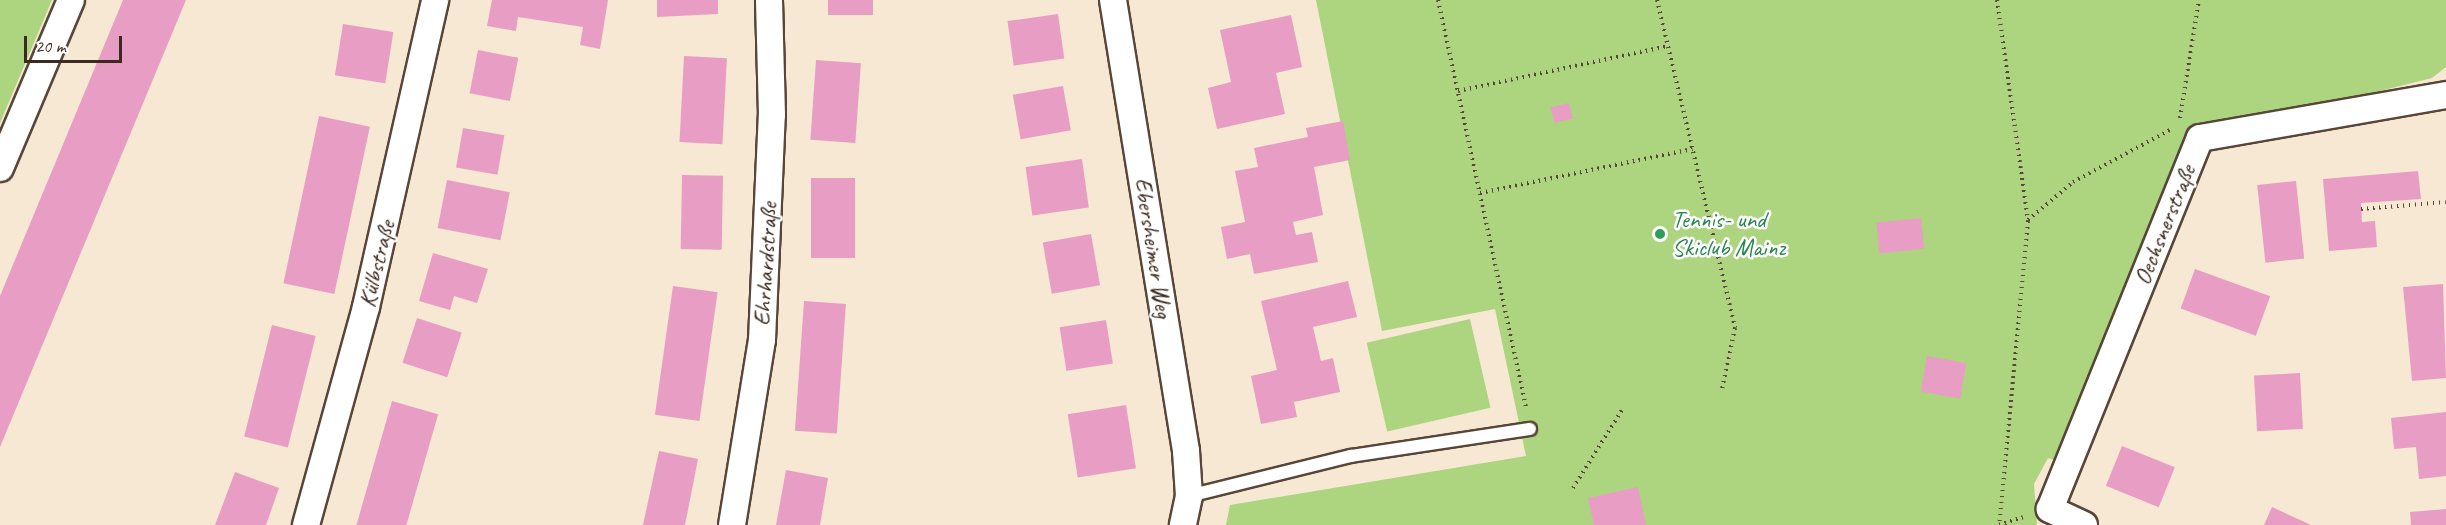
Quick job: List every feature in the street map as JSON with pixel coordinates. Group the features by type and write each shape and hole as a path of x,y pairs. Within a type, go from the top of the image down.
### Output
{"street":[{"path":"0,168 71,0"},
{"name":"Külbstraße","path":"306,525 369,296 435,0"},
{"name":"Ehrhardstraße","path":"732,525 762,340 772,115 769,0"},
{"name":"Ebersheimer Weg","path":"1113,0 1189,496 1183,525"},
{"name":"Oechsnerstraße","path":"2084,525 2050,509 2200,138 2446,95"}],"lane":[{"path":"1189,496 1351,456 1530,429"}],"path":[{"path":"1438,0 1530,429"},
{"path":"1657,0 1735,328 1722,389"},
{"path":"1997,0 2028,221 1999,525"},
{"path":"2028,221 2073,182 2178,126 2199,0"},
{"path":"1458,91 1668,46"},
{"path":"1480,193 1693,149"},
{"path":"2361,209 2446,202"},
{"path":"1573,488 1622,410"}],"green space":[{"path":"0,0 52,0 0,123"},
{"name":"Tennis- und Skiclub Mainz","path":"1316,0 2446,0 2446,67 2432,78 2188,139 2054,460 2048,458 2034,484 2037,525 1226,525 1230,505 1526,456 1495,309 1382,331"},
{"path":"1470,319 1490,408 1387,432 1367,343"}],"building":[{"path":"123,0 186,0 0,447 0,296"},
{"path":"492,0 608,0 600,49 580,45 583,27 518,17 516,31 487,26"},
{"path":"657,0 718,0 718,14 657,17"},
{"path":"828,0 873,0 873,15 828,15"},
{"path":"1058,14 1064,59 1014,66 1007,21"},
{"path":"1291,15 1302,67 1276,73 1285,114 1217,129 1208,88 1231,82 1220,30"},
{"path":"343,24 393,32 385,83 335,75"},
{"path":"478,50 518,58 510,101 470,93"},
{"path":"684,56 727,58 722,144 679,142"},
{"path":"816,60 861,63 855,143 810,140"},
{"path":"1063,86 1071,130 1021,139 1013,95"},
{"path":"1569,103 1573,119 1554,123 1551,108"},
{"path":"319,116 370,127 334,294 283,283"},
{"path":"1343,121 1350,160 1314,167 1323,215 1293,222 1296,235 1312,232 1318,262 1254,274 1250,254 1227,259 1221,227 1245,222 1235,171 1258,167 1254,148 1308,137 1306,128"},
{"path":"463,128 504,135 497,175 456,167"},
{"path":"1082,159 1089,208 1032,215 1026,167"},
{"path":"2418,171 2421,199 2361,203 2362,222 2375,221 2377,247 2329,251 2323,179"},
{"path":"682,175 723,176 722,250 681,249"},
{"path":"811,178 855,178 855,258 811,258"},
{"path":"447,180 510,192 500,240 438,228"},
{"path":"2296,181 2304,259 2265,263 2257,185"},
{"path":"1921,218 1924,249 1879,254 1876,223"},
{"path":"1091,234 1100,285 1052,294 1043,243"},
{"path":"433,253 488,269 477,303 454,296 450,310 419,301"},
{"path":"2195,269 2270,296 2256,336 2181,308"},
{"path":"1348,281 1357,317 1313,327 1321,361 1333,358 1340,392 1294,402 1297,417 1261,424 1251,376 1277,370 1261,301"},
{"path":"2443,284 2446,378 2412,381 2403,287"},
{"path":"673,286 718,292 699,421 655,415"},
{"path":"804,301 846,304 837,434 795,431"},
{"path":"417,318 462,333 447,377 402,363"},
{"path":"1106,320 1113,363 1066,371 1060,327"},
{"path":"272,325 316,336 288,447 244,437"},
{"path":"1927,356 1966,363 1960,398 1921,391"},
{"path":"2300,373 2303,429 2257,431 2254,375"},
{"path":"392,401 438,414 406,525 356,525"},
{"path":"1126,405 1136,468 1078,477 1068,414"},
{"path":"2446,412 2446,476 2419,479 2416,447 2394,449 2391,418"},
{"path":"2122,446 2175,467 2159,507 2106,486"},
{"path":"659,451 698,459 685,525 643,525"},
{"path":"786,470 828,478 820,525 776,525"},
{"path":"235,472 279,488 266,525 215,525"},
{"path":"1638,487 1646,525 1594,525 1588,498"},
{"path":"2272,507 2311,525 2264,525"},
{"path":"2446,509 2446,525 2411,525 2410,512"}],"place":[{"name":"Tennis- und Skiclub Mainz","path":"1660,234"}]}
